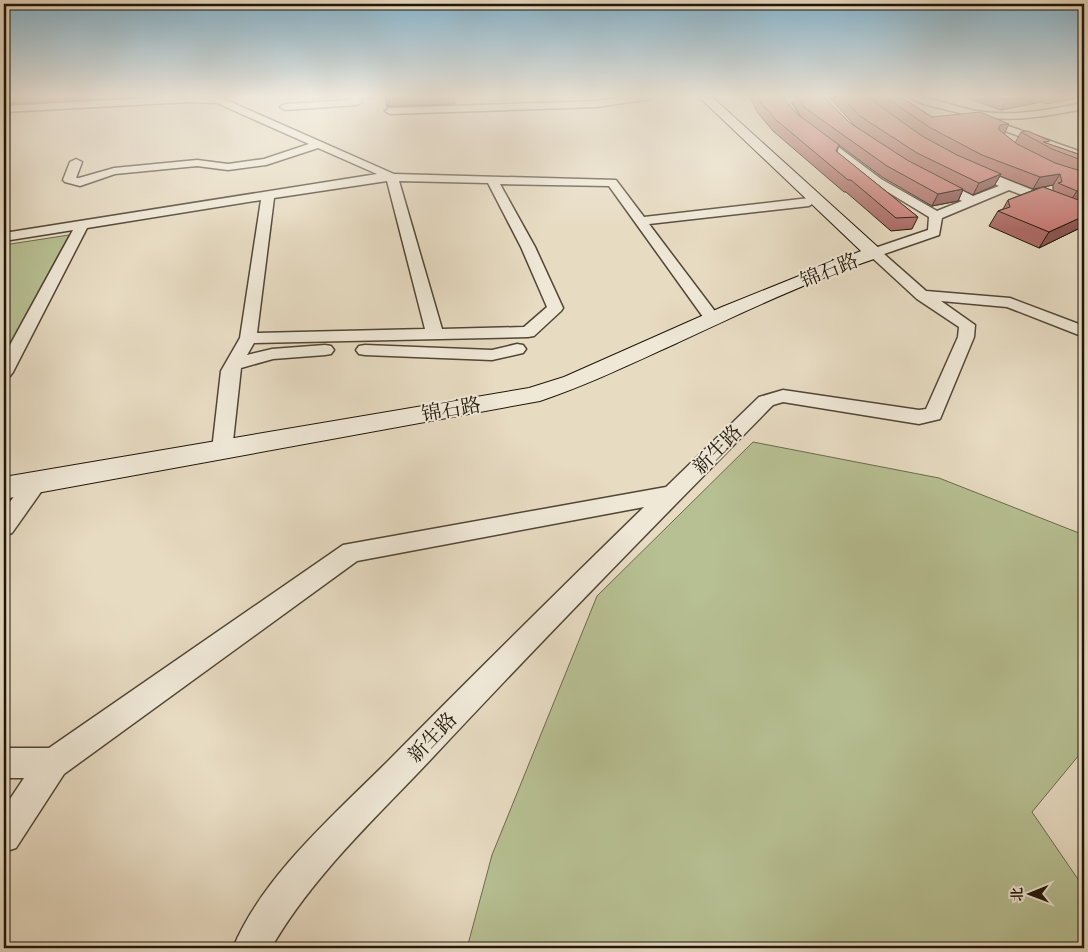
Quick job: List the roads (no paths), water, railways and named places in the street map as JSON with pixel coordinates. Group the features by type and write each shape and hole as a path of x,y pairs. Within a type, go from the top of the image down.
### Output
{"street":[{"path":"311,140 392,177"},
{"name":"新生路","path":"251,948 294,882 436,732 766,401 783,396 919,417 933,414 966,337 967,325 922,296 869,254 808,202 743,140"},
{"name":"新生路","path":"750,140 869,254"},
{"path":"824,140 877,181 936,216"},
{"path":"1039,140 1084,157"},
{"path":"76,162 69,180 80,182 114,171 197,163 228,167 266,162 319,144"},
{"path":"957,161 1009,186 1063,206"},
{"path":"924,176 972,202"},
{"path":"392,177 435,334"},
{"path":"4,237 392,177 612,184 712,318"},
{"path":"248,338 528,332 555,308 528,247 492,180"},
{"path":"936,216 1009,186"},
{"path":"222,450 230,371 248,338 268,196"},
{"path":"640,221 808,202"},
{"path":"869,254 934,232 936,216"},
{"path":"4,372 82,225"},
{"name":"锦石路","path":"4,488 531,395 572,382 712,318 869,254"},
{"path":"922,296 967,298 1010,303 1084,332"},
{"path":"234,364 272,354 304,351 384,349 492,355 517,349"},
{"path":"4,527 37,482"},
{"path":"4,836 53,763 351,552 672,494"},
{"path":"4,763 53,763"}]}
